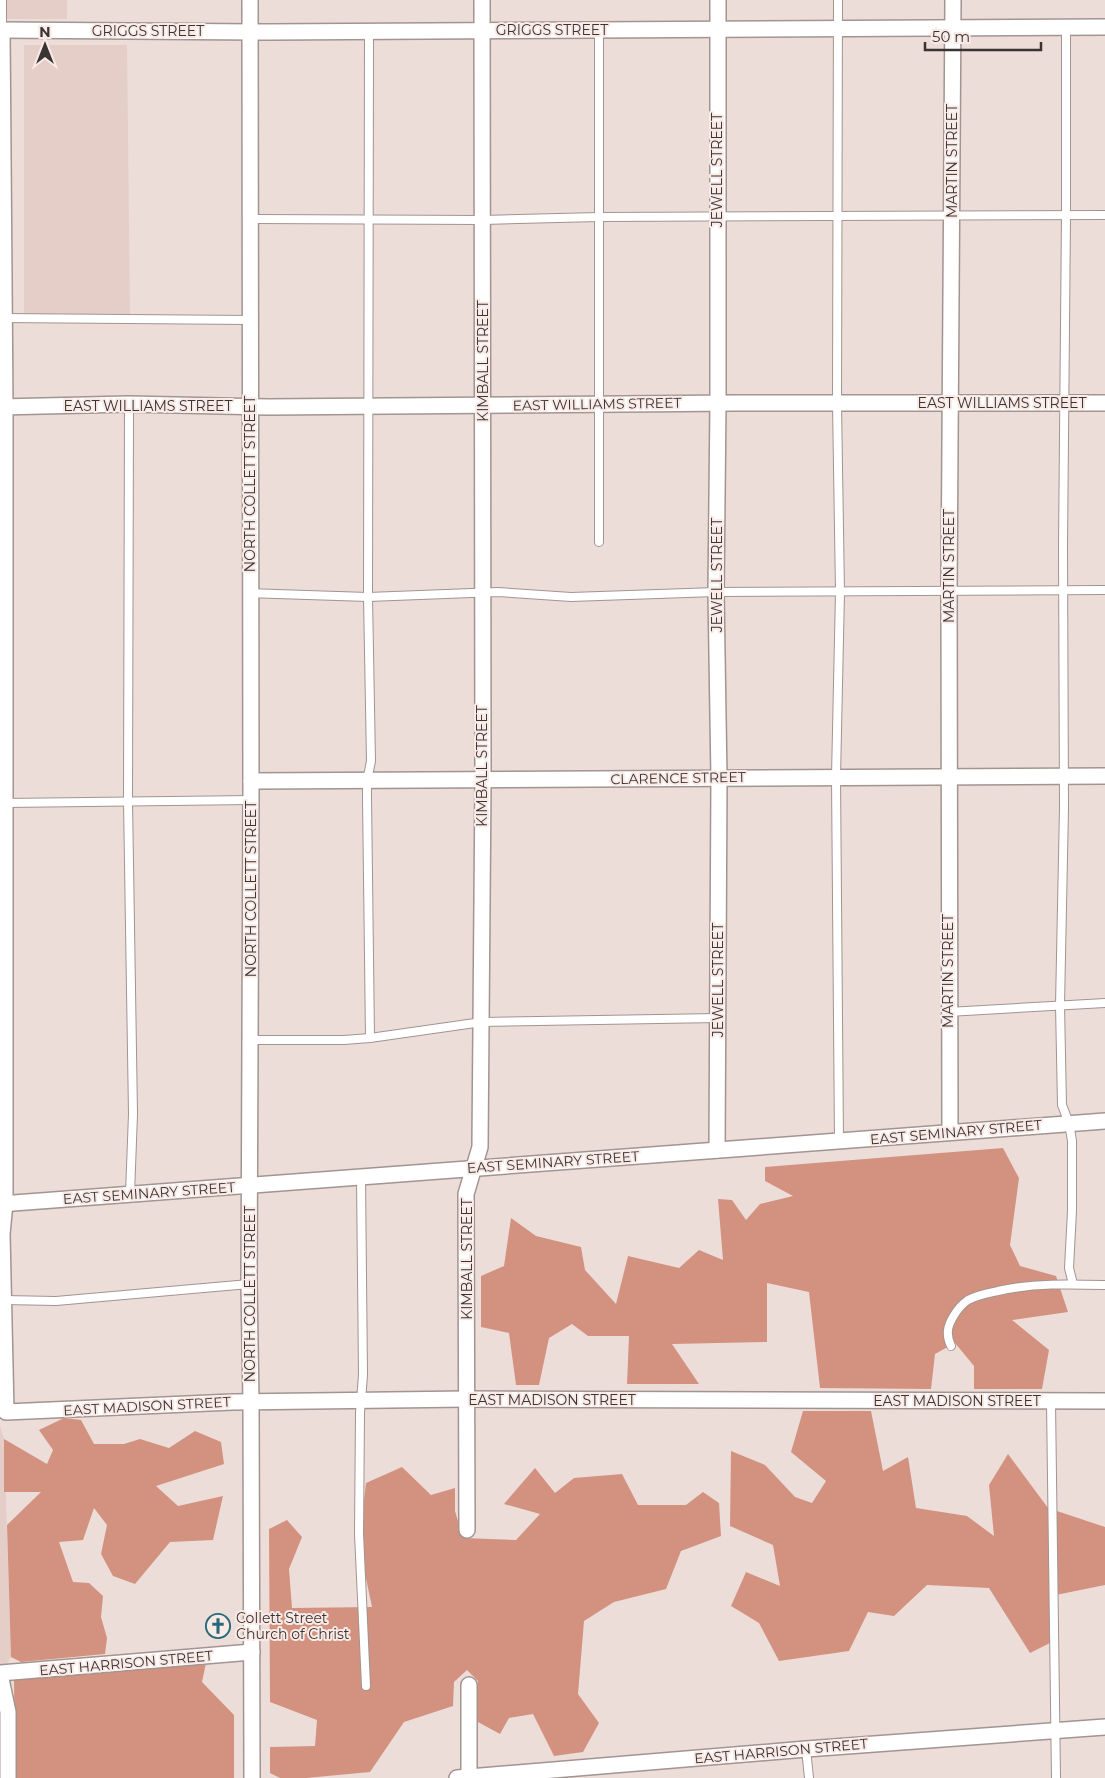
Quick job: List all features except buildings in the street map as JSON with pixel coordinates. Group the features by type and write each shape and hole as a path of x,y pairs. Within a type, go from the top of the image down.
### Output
{"street":[{"name":"NORTH COLLETT STREET","path":"250,0 251,800 249,1284 252,1778"},
{"name":"KIMBALL STREET","path":"467,1530 466,1194 480,1146 482,1022 482,0"},
{"name":"JEWELL STREET","path":"717,1150 718,0"},
{"name":"MARTIN STREET","path":"950,1132 948,1012 949,591 953,0"},
{"name":"GRIGGS STREET","path":"1,30 250,32 1105,27"},
{"path":"1,30 5,803 2,1234 3,1413"},
{"name":"EAST WILLIAMS STREET","path":"3,407 129,404 250,407 718,403 1105,403"},
{"name":"CLARENCE STREET","path":"251,781 1105,776"},
{"name":"EAST SEMINARY STREET","path":"3,1204 1105,1120"},
{"name":"EAST MADISON STREET","path":"3,1413 251,1401 466,1399 1105,1401"},
{"name":"EAST HARRISON STREET","path":"0,1674 252,1652"},
{"path":"0,1674 8,1712 8,1778"},
{"path":"463,1778 469,1684"},
{"name":"EAST HARRISON STREET","path":"463,1778 806,1749 1105,1727"}],"lane":[{"path":"1,30 2,0"},
{"path":"838,0 837,404 840,592 836,777 839,1141"},
{"path":"1066,27 1064,776 1060,1005 1062,1105 1069,1123 1072,1141 1072,1211 1069,1268 1073,1284"},
{"path":"599,30 599,542"},
{"path":"369,31 368,597 370,761 367,781 370,1038"},
{"path":"251,218 483,220 717,216 1105,215"},
{"path":"2,318 250,320"},
{"path":"129,404 128,801 133,1114 130,1194"},
{"path":"250,593 368,597 482,593 571,597 716,592 1105,590"},
{"path":"5,803 251,800"},
{"path":"948,1012 1105,1003"},
{"path":"250,1040 344,1040 370,1038 482,1022 718,1018"},
{"path":"361,1177 363,1375 359,1534 366,1686"},
{"path":"3,1300 56,1301 249,1284"},
{"path":"951,1346 947,1335 951,1320 958,1309 969,1300 1013,1288 1055,1284 1105,1285"},
{"path":"1051,1402 1056,1778"},
{"path":"806,1749 808,1778"}],"shaded area":[{"path":"0,0 67,0 67,19 0,19"},
{"path":"24,45 127,45 130,319 24,318"},
{"path":"1003,1148 1019,1178 1010,1245 1020,1266 1056,1276 1068,1312 1012,1320 1049,1350 1042,1389 974,1389 974,1366 955,1343 935,1354 931,1389 820,1388 809,1292 767,1283 767,1342 672,1344 699,1384 627,1384 629,1336 588,1336 572,1324 549,1338 539,1385 516,1385 509,1333 481,1327 481,1276 504,1266 511,1218 536,1236 581,1247 585,1270 616,1304 628,1256 679,1268 699,1250 723,1260 718,1199 732,1200 746,1220 760,1204 793,1196 765,1181 765,1167"},
{"path":"803,1411 871,1411 883,1471 908,1457 916,1508 967,1516 994,1536 989,1485 1008,1454 1048,1508 1105,1527 1105,1585 1051,1596 1050,1643 1030,1653 989,1588 927,1585 894,1616 868,1612 849,1651 779,1661 759,1623 731,1606 746,1572 780,1586 773,1545 730,1526 731,1451 765,1465 795,1497 812,1503 826,1481 791,1452"},
{"path":"64,1418 81,1420 94,1444 124,1444 140,1439 169,1448 195,1431 221,1442 224,1464 156,1486 178,1506 223,1496 213,1540 170,1542 135,1584 113,1576 101,1554 107,1525 94,1508 83,1540 59,1542 73,1582 89,1583 103,1596 101,1617 107,1638 105,1654 21,1662 11,1657 7,1525 41,1492 4,1492 4,1439 47,1464 53,1450 39,1430"},
{"path":"0,1426 4,1439 11,1657 0,1674"},
{"path":"402,1467 431,1495 455,1488 455,1511 463,1538 516,1540 540,1514 504,1504 535,1468 555,1493 574,1478 622,1474 638,1505 686,1505 703,1492 719,1503 721,1536 681,1551 666,1589 614,1602 584,1621 578,1694 599,1723 583,1752 554,1756 533,1714 509,1718 500,1734 478,1722 478,1681 467,1670 454,1682 453,1706 404,1722 370,1772 306,1778 280,1778 270,1773 270,1747 315,1746 317,1720 270,1702 269,1529 287,1520 302,1537 289,1569 292,1608 372,1607 359,1545 366,1483"},
{"path":"206,1663 202,1682 234,1715 234,1778 15,1778 14,1680"}],"place":[{"name":"Collett Street Church of Christ","path":"218,1626"}]}
